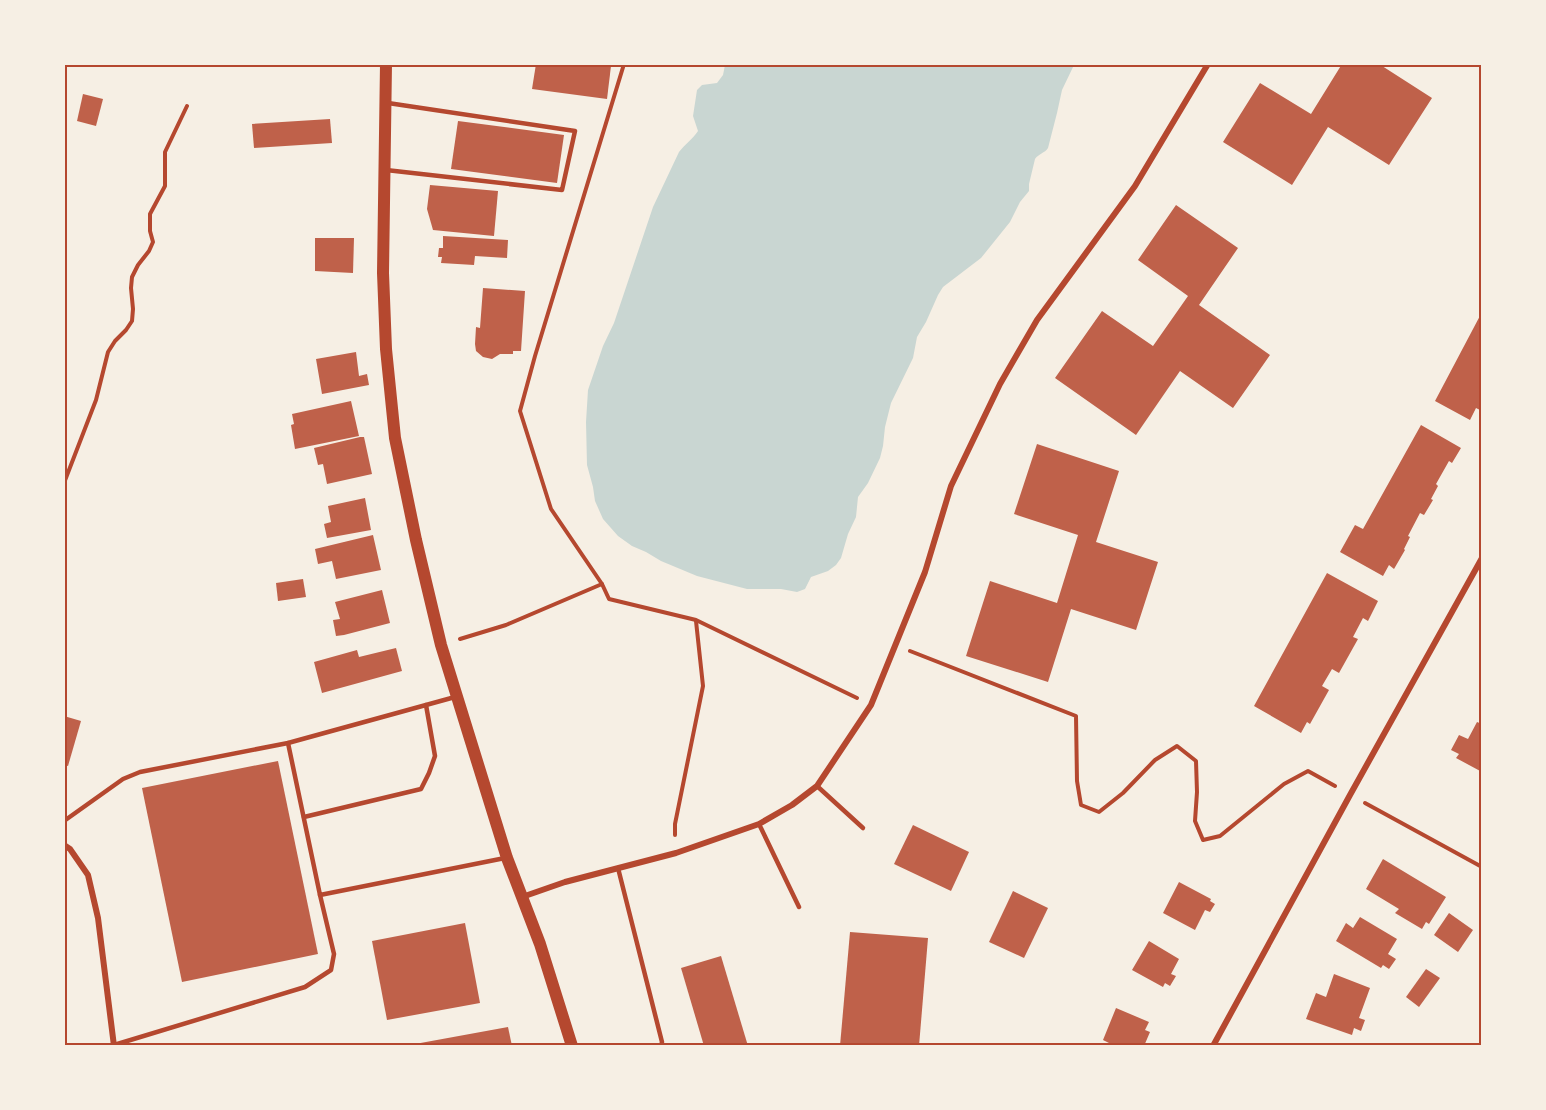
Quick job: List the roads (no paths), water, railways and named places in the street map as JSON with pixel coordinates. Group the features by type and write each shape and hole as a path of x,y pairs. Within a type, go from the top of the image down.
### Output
{"main road":[{"path":"386,64 384,294 386,349 395,438 441,645 507,858 540,944 573,1046"}],"street":[{"path":"522,897 565,882 676,853 759,824 792,805 817,786 871,705 926,572 951,486 1000,384 1037,320 1135,186 1208,64"},
{"path":"1213,1046 1482,558"},
{"path":"64,845 70,849 88,874 98,918 114,1045"}],"lane":[{"path":"384,170 562,190 575,131 385,103"},
{"path":"64,821 123,779 140,772 288,743 457,697"},
{"path":"304,817 421,789 435,756 426,705"},
{"path":"114,1045 305,987 331,970 334,954 288,743"},
{"path":"817,786 863,828"},
{"path":"759,824 799,907"},
{"path":"320,895 507,858"},
{"path":"617,868 662,1042 661,1046"}]}
